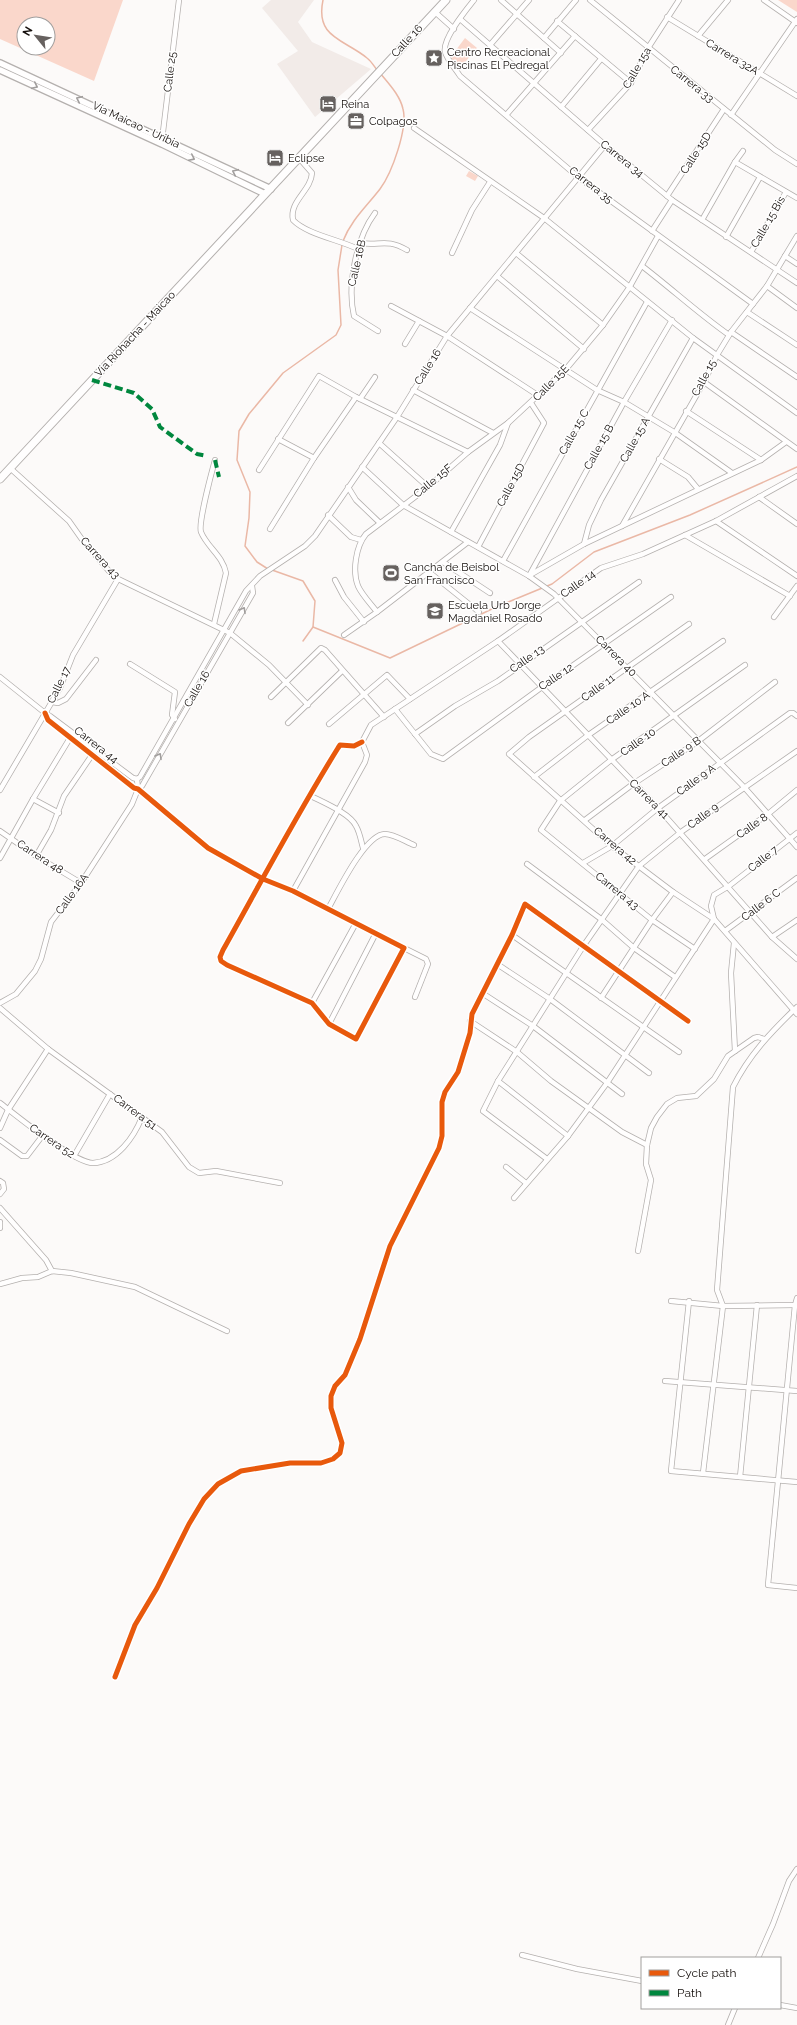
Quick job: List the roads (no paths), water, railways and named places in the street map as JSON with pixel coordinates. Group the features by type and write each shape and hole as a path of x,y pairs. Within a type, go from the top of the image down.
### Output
{"highway":[{"name":"Calle 16","path":"271,188 446,0"},
{"name":"Vía Riohacha - Maicao","path":"0,479 271,188"}],"street":[{"path":"435,12 454,29 460,18 474,0"},
{"path":"501,0 561,53"},
{"path":"490,45 529,0"},
{"path":"544,38 576,0"},
{"name":"Carrera 33","path":"590,0 775,150 797,164"},
{"name":"Calle 15a","path":"588,130 631,83 648,48 678,0"},
{"path":"698,36 728,0"},
{"name":"Calle 25","path":"162,144 178,1"},
{"path":"731,115 796,21 766,1"},
{"name":"Carrera 32A","path":"667,17 797,96"},
{"name":"Carrera 34","path":"460,18 605,146 670,198 726,237 797,283"},
{"path":"558,21 631,83"},
{"name":"Carrera 35","path":"454,29 445,50 449,61 460,76 507,114 578,177 753,304"},
{"path":"507,114 575,36"},
{"path":"560,107 601,58"},
{"name":"Vía Maicao - Uribia","path":"0,63 271,188"},
{"name":"Vía Maicao - Uribia","path":"0,70 162,144 265,194"},
{"name":"Calle 15D","path":"652,231 670,198 724,109"},
{"path":"414,128 544,218 629,288 672,320 693,338 797,413"},
{"name":"Calle 16","path":"138,789 142,786 246,591 260,576 305,546 315,536 397,416 447,336 605,146"},
{"path":"702,220 735,162 743,151"},
{"path":"299,158 312,173 312,179 308,187 292,207 291,212 293,220 326,238 341,241 358,249"},
{"path":"735,162 797,198"},
{"path":"726,237 760,177"},
{"path":"452,253 472,210 490,182"},
{"name":"Calle 15 Bis","path":"751,252 786,192"},
{"name":"Calle 16B","path":"375,213 369,221 358,249 351,290 354,316 378,330"},
{"name":"Calle 15E","path":"451,532 500,445 508,423 539,396 584,349 629,288 658,236"},
{"name":"Calle 15","path":"622,526 674,432 704,382 717,355 730,334 766,286 797,236"},
{"path":"360,243 373,245 378,242 395,243 407,250"},
{"path":"516,253 603,325"},
{"path":"785,256 797,264"},
{"path":"642,266 674,290 704,317 797,378"},
{"path":"497,276 584,349"},
{"path":"766,286 797,308"},
{"name":"Calle 15 C","path":"503,561 647,302"},
{"path":"391,306 447,336 539,396"},
{"path":"470,308 597,390 624,402 674,432 732,473"},
{"path":"747,312 797,345"},
{"name":"Calle 15 B","path":"529,576 624,402 672,320"},
{"path":"406,344 419,322"},
{"name":"Calle 15 A","path":"584,544 589,525 601,500 693,338"},
{"path":"259,470 319,376 358,398 468,452"},
{"path":"270,529 314,458 375,377"},
{"path":"704,382 797,449"},
{"path":"413,390 493,433"},
{"name":"Calle 15D","path":"478,547 544,423 531,403"},
{"path":"686,411 761,460"},
{"name":"Calle 15F","path":"361,540 380,523 428,487 468,452 508,423"},
{"path":"278,439 314,458"},
{"path":"529,576 584,544 761,460 786,442"},
{"path":"379,443 428,487"},
{"path":"659,459 688,477 698,489"},
{"path":"214,624 226,573 225,564 205,539 199,525 215,460"},
{"name":"Carrera 40","path":"362,467 403,505 529,576 554,594 627,667 698,742 744,787 797,847"},
{"name":"Carrera 43","path":"10,468 69,521 81,538 118,579 230,633 269,665 308,705"},
{"name":"Calle 14","path":"362,742 371,725 498,641 601,568 643,554 716,521 797,476"},
{"path":"348,487 356,500 380,523"},
{"path":"759,497 797,524"},
{"path":"328,515 350,537 361,540 356,556 356,575 358,586 377,612"},
{"path":"716,521 797,576"},
{"path":"685,535 790,596"},
{"path":"344,635 364,622 468,542"},
{"path":"443,562 490,593"},
{"path":"429,572 479,612"},
{"name":"Calle 17","path":"0,790 64,681 73,655 118,579"},
{"path":"336,580 344,597 364,622"},
{"name":"Calle 13","path":"415,734 455,706 498,681 519,664 639,582"},
{"name":"Calle 16","path":"137,779 140,777 230,633 253,593 252,586"},
{"path":"774,617 797,586"},
{"name":"Calle 12","path":"415,734 432,754 443,759 542,687 671,597"},
{"name":"Calle 11","path":"509,754 529,737 689,624"},
{"name":"Carrera 41","path":"498,641 564,712 681,832 752,912 772,937 797,959"},
{"name":"Calle 10 A","path":"534,777 587,736 651,693 723,641"},
{"path":"271,697 321,648 384,717"},
{"path":"52,702 58,703 66,699 96,660"},
{"path":"130,664 175,692 172,715 176,720"},
{"name":"Calle 10","path":"541,830 560,801 611,760 674,717 745,665"},
{"path":"288,724 342,671"},
{"path":"329,724 387,675 410,699"},
{"name":"Carrera 44","path":"0,677 44,713 133,778 137,779"},
{"name":"Calle 9 B","path":"585,820 633,784 698,742 776,682"},
{"path":"395,709 415,734"},
{"name":"Carrera 44","path":"44,713 48,720 134,788 138,789 208,848 263,879 293,891 426,959 428,964 415,997"},
{"name":"Calle 9 A","path":"583,863 612,846 658,808 790,713 794,713 797,716"},
{"path":"0,858 33,799 70,738"},
{"path":"293,891 365,762 367,755 362,742 354,746 340,745 309,795 223,950 220,956 221,961 312,1003 328,1024 356,1039 404,948"},
{"name":"Calle 9","path":"547,1159 483,1111 498,1081 601,919 639,866 681,832 797,751"},
{"name":"Carrera 42","path":"509,754 560,801 585,820 612,846 673,892 714,919 725,931"},
{"path":"36,856 59,813 70,785 92,755"},
{"name":"Calle 16A","path":"0,1003 16,994 35,972 41,959 51,922 81,883 132,804 138,789 137,779"},
{"name":"Calle 8","path":"705,859 768,814 797,790"},
{"path":"309,795 338,810 356,826 363,848"},
{"path":"33,799 59,813"},
{"name":"Carrera 43","path":"541,830 652,920 695,949"},
{"name":"Carrera 48","path":"0,831 36,856 81,883"},
{"name":"Calle 7","path":"714,919 711,906 712,898 797,832"},
{"path":"328,909 363,848 381,835 386,834 414,845"},
{"path":"527,864 601,919 634,948 675,977"},
{"name":"Calle 6 C","path":"725,931 797,878"},
{"path":"601,998 652,920 673,892"},
{"path":"115,1677 135,1625 157,1588 204,1499 218,1484 241,1471 290,1463 321,1463 333,1459 340,1453 342,1443 331,1408 331,1396 335,1386 345,1375 360,1339 390,1246 439,1148 442,1136 442,1102 445,1092 458,1072 470,1032 470,1021 482,993 512,935 525,904 688,1021"},
{"path":"514,1198 568,1136 589,1109 626,1057 675,977 714,919"},
{"path":"772,937 797,920"},
{"path":"312,1003 356,923"},
{"path":"704,1474 724,1306 717,1290 733,1087 741,1070 764,1039 796,1011 734,943 725,931"},
{"path":"328,1024 376,933"},
{"path":"512,935 679,1052"},
{"path":"734,943 731,973 735,1051"},
{"path":"497,964 550,999 648,1073"},
{"path":"482,993 533,1026 622,1094"},
{"name":"Carrera 51","path":"0,1008 48,1049 142,1117 167,1137 190,1167 195,1171 199,1173 216,1171 280,1183"},
{"path":"470,1021 517,1052 589,1109 622,1132 647,1145"},
{"path":"638,1251 651,1180 646,1164 647,1145 651,1128 657,1117 667,1104 677,1098 696,1096 714,1079 728,1056 754,1038 758,1037 764,1039"},
{"path":"0,1128 8,1110 48,1049"},
{"path":"498,1081 568,1136"},
{"path":"74,1156 110,1094"},
{"name":"Carrera 52","path":"0,1103 74,1156 93,1163 110,1158 125,1146 137,1130 142,1117"},
{"path":"0,1140 22,1156 27,1156 43,1135"},
{"path":"506,1167 526,1183"},
{"path":"0,1181 3,1183 4,1189 0,1194"},
{"path":"0,1208 46,1260 52,1271"},
{"path":"0,1222 0,1228"},
{"path":"0,1284 22,1278 38,1277 52,1271 135,1287 226,1331"},
{"path":"797,1298 795,1305 768,1585 797,1588"},
{"path":"671,1301 690,1301 724,1306 795,1305"},
{"path":"690,1301 671,1471 797,1482"},
{"path":"740,1477 757,1306"},
{"path":"665,1381 797,1391"},
{"path":"758,1957 789,1881 797,1869"},
{"path":"522,1955 577,1969 641,1981"},
{"path":"781,2005 797,2008"},
{"path":"728,2025 735,2009"}],"waterway":[{"path":"323,0 323,22 327,30 333,36 367,58 377,70"},
{"path":"343,241 350,226 385,182 394,162 401,138 404,117 403,109 399,99 380,73"},
{"path":"268,569 257,562 245,546 249,518 250,492 237,460 239,431 249,414 283,373 336,335 341,325 338,270 342,245"},
{"path":"313,627 390,658 496,607 552,584 594,552 690,515 797,467"},
{"path":"272,570 303,581 315,601 313,627 303,641"}],"place":[{"name":"Centro Recreacional Piscinas El Pedregal","path":"434,58"},
{"name":"Reina","path":"328,104"},
{"name":"Colpagos","path":"356,121"},
{"name":"Eclipse","path":"275,158"},
{"name":"Cancha de Beisbol San Francisco","path":"391,573"},
{"name":"Escuela Urb Jorge Magdaniel Rosado","path":"435,611"}]}
